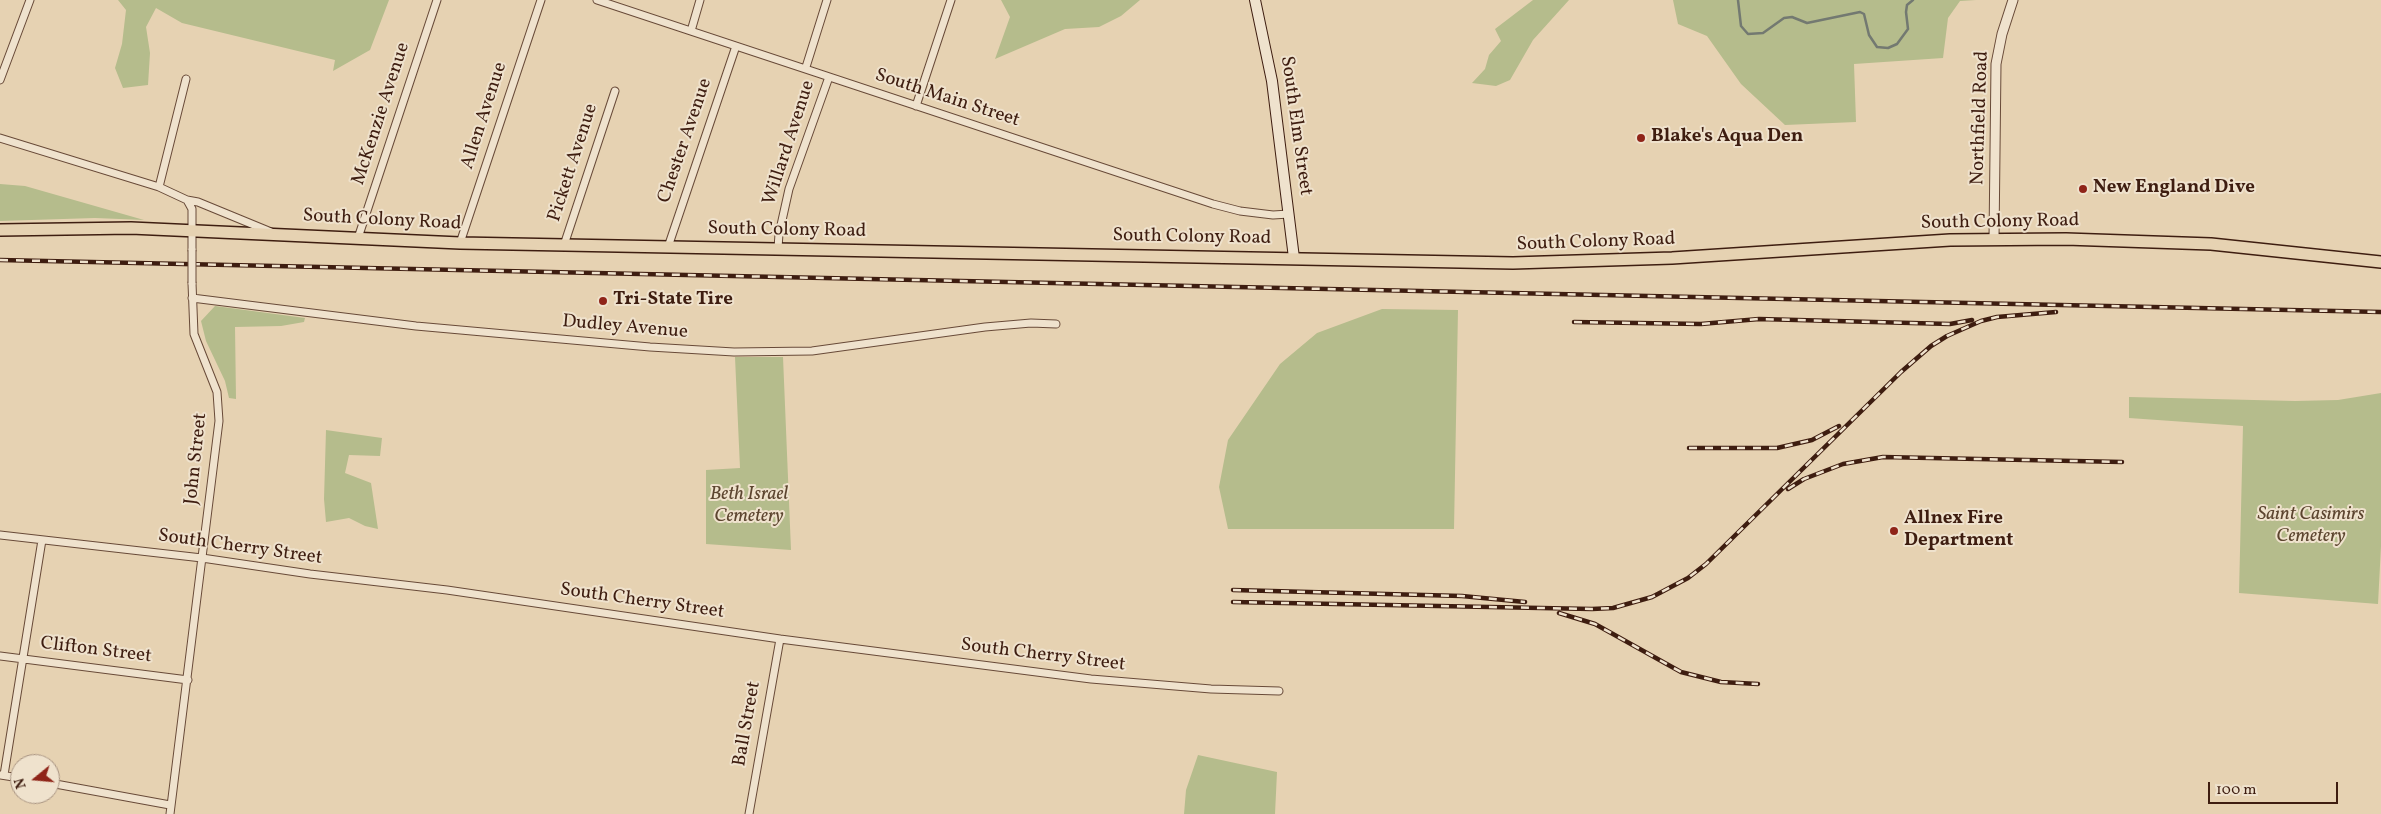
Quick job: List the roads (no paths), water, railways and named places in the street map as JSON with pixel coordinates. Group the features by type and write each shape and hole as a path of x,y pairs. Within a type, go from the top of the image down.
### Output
{"main road":[{"name":"South Elm Street","path":"1255,0 1272,81 1294,258"},
{"name":"South Colony Road","path":"0,230 131,228 275,233 460,243 1513,263 1593,262 1909,242 2074,239 2174,242 2256,248 2381,262"}],"street":[{"path":"0,80 30,0"},
{"name":"McKenzie Avenue","path":"358,238 437,0"},
{"name":"Allen Avenue","path":"460,243 540,0"},
{"name":"South Main Street","path":"597,0 806,67 829,77 1213,204 1243,212 1273,215 1289,214"},
{"path":"690,31 700,0"},
{"path":"806,67 827,0"},
{"path":"916,106 951,0"},
{"name":"Northfield Road","path":"1994,239 1996,64 2002,34 2014,0"},
{"name":"Chester Avenue","path":"668,247 736,46"},
{"name":"Willard Avenue","path":"778,248 779,234 789,189 829,77"},
{"path":"159,188 186,79"},
{"name":"Pickett Avenue","path":"564,245 614,91"},
{"path":"0,138 159,188 275,233"},
{"name":"John Street","path":"170,814 214,465 219,408 217,392 194,334 192,209 187,200"},
{"name":"Dudley Avenue","path":"192,298 416,326 650,347 734,352 812,351 985,327 1056,324"},
{"name":"South Cherry Street","path":"0,535 202,558 310,574 456,591 780,639 1096,680 1211,689 1279,691"},
{"path":"2,775 42,540"},
{"name":"Ball Street","path":"750,814 780,639"},
{"name":"Clifton Street","path":"0,656 188,680"},
{"path":"60,785 170,805"}],"waterway":[{"path":"1738,0 1741,26 1748,34 1763,33 1784,18 1792,17 1807,23 1860,12 1864,14 1869,35 1877,47 1888,48 1897,44 1908,29 1907,5 1913,0"}],"railway":[{"path":"0,260 2381,312"},
{"path":"1233,602 1592,609 1613,608 1652,597 1688,578 1706,564 1901,372 1931,346 1947,336 1981,321 1997,317 2056,312"},
{"path":"1574,322 1701,324 1759,319 1950,324 1972,320"},
{"path":"1689,448 1777,448 1812,440 1839,426"},
{"path":"1788,489 1804,479 1843,464 1883,457 2122,462"},
{"path":"1233,590 1462,596 1525,602"},
{"path":"1559,613 1595,624 1681,672 1721,682 1758,684"}],"place":[{"name":"Blake's Aqua Den","path":"1641,138"},
{"name":"New England Dive","path":"2083,189"},
{"name":"Tri-State Tire","path":"603,301"},
{"name":"Allnex Fire Department","path":"1894,531"}],"park label":[{"name":"Beth Israel Cemetery","path":"749,507"},
{"name":"Saint Casimirs Cemetery","path":"2311,527"}]}
